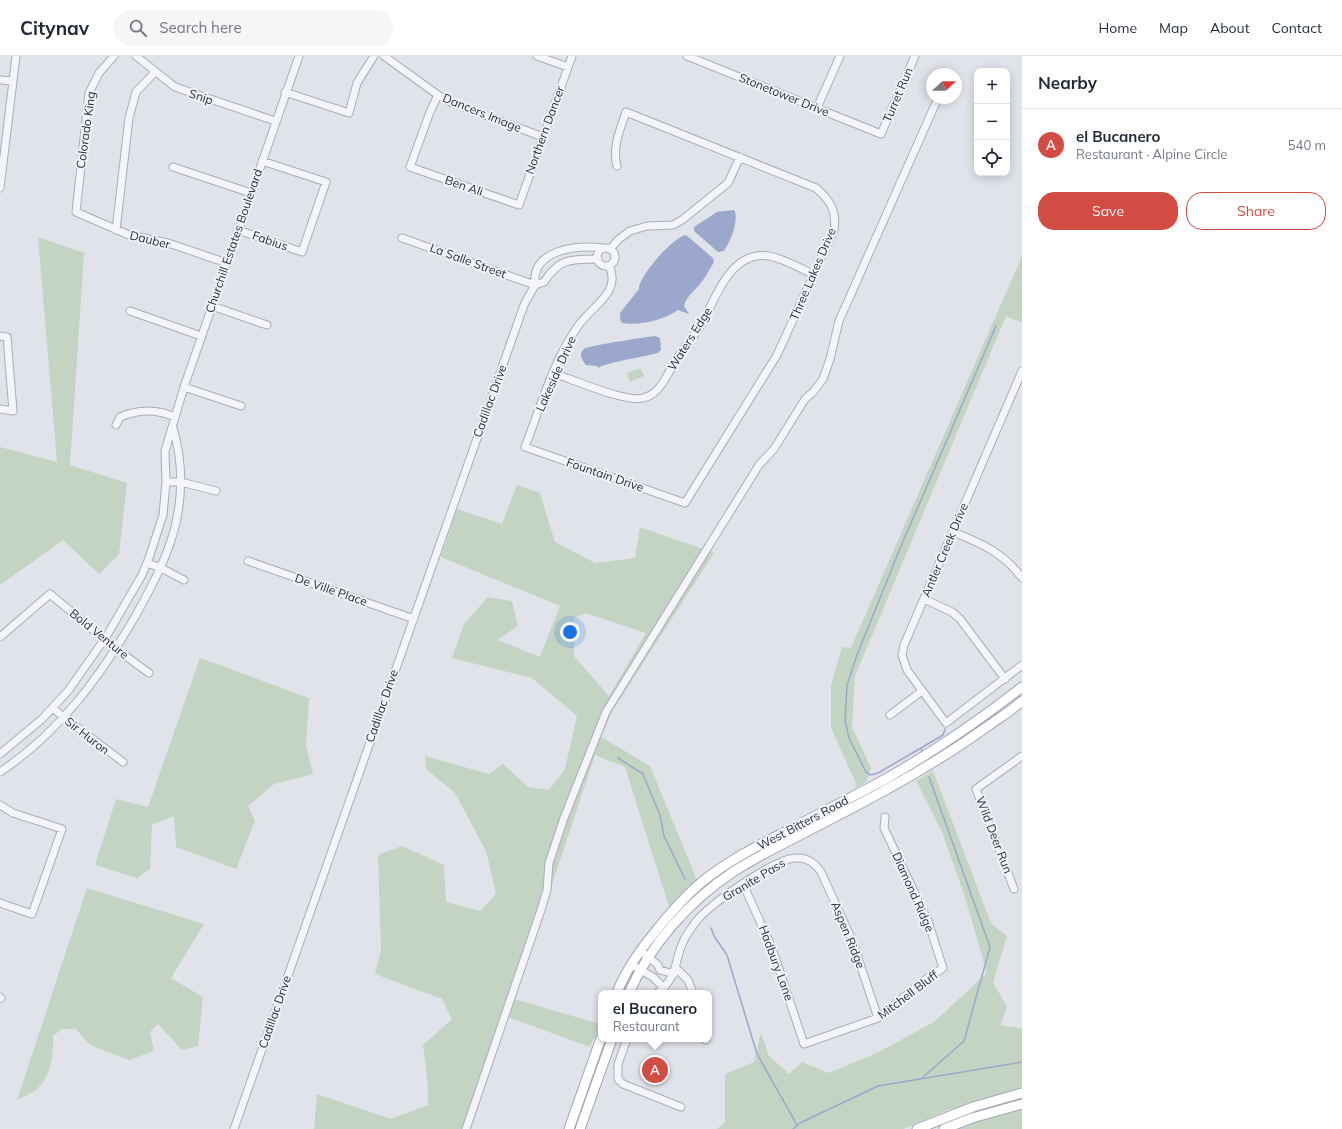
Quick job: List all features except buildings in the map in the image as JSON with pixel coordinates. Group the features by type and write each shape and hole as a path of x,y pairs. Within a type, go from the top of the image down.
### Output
{"main road":[{"name":"West Bitters Road","path":"619,990 640,951 680,902 704,881 732,860 892,775 957,735 1022,687"},
{"name":"West Bitters Road","path":"631,990 641,970 671,928 709,890 733,872 896,785 966,742 1021,704"},
{"path":"892,775 896,785"},
{"path":"704,881 709,890"},
{"path":"569,1129 600,1042"},
{"path":"580,1129 611,1042"},
{"path":"917,1129 973,1107 1022,1093"},
{"path":"942,1119 945,1129 972,1118 1022,1104"},
{"path":"577,1107 586,1110"}],"street":[{"path":"0,188 16,56"},
{"name":"Colorado King","path":"76,212 89,93 99,73 114,56"},
{"name":"Snip","path":"136,56 175,87 275,121"},
{"name":"Churchill Estates Boulevard","path":"0,754 26,733 68,691 104,639 142,575 161,522 166,482 165,451 184,387 285,92 299,56"},
{"path":"285,92 349,114 357,84 374,56"},
{"name":"Dancers Image","path":"384,56 450,102 543,137"},
{"path":"537,56 568,67"},
{"name":"Northern Dancer","path":"519,205 572,56"},
{"name":"Stonetower Drive","path":"687,56 880,134"},
{"path":"817,108 840,56"},
{"name":"Turret Run","path":"880,134 914,56"},
{"path":"116,230 129,118 136,92 155,72"},
{"path":"0,80 13,81"},
{"name":"Ben Ali","path":"438,95 410,167 519,205"},
{"path":"466,1129 541,910 547,890 549,863 564,818 606,712 759,465 774,449 806,399 823,379 830,359 839,321 935,104"},
{"name":"Three Lakes Drive","path":"617,166 615,145 626,112 816,188 832,204 836,221 834,230 777,355 685,503"},
{"path":"598,259 600,251 606,249 630,231 647,226 673,225 682,220 728,183 740,157"},
{"name":"Fabius","path":"238,230 302,252 326,182 262,161"},
{"path":"173,167 251,193"},
{"name":"Dauber","path":"76,212 129,235 168,243 227,263"},
{"name":"La Salle Street","path":"402,238 534,285"},
{"path":"588,247 606,249 614,252 615,257 613,263 609,266 603,265 598,259 574,259 564,262 552,269 544,282 534,285 534,275 543,261 550,254 573,248 588,247"},
{"path":"573,248 574,259"},
{"name":"Waters Edge","path":"553,373 624,397 643,398 658,390 704,318 727,276 736,265 756,257 768,256 786,262 814,275"},
{"path":"543,261 552,269"},
{"name":"Lakeside Drive","path":"525,447 553,373 569,339 579,325 612,288 612,274 609,266"},
{"name":"Cadillac Drive","path":"234,1129 524,306 534,285"},
{"path":"212,306 267,325"},
{"path":"130,311 202,336"},
{"path":"0,409 13,411 3,336"},
{"name":"Antler Creek Drive","path":"1005,679 946,723 907,670 902,655 904,645 1022,371"},
{"path":"184,387 241,406"},
{"path":"116,425 120,417 139,411 156,411 176,417"},
{"path":"0,772 26,753 80,700 116,649 155,581 172,540 177,518 181,482 180,451 173,428"},
{"name":"Fountain Drive","path":"525,447 685,503"},
{"path":"166,482 181,482 216,491"},
{"path":"953,532 978,542 997,552 1022,578"},
{"name":"De Ville Place","path":"248,561 414,619"},
{"path":"147,563 161,568 184,580"},
{"name":"Bold Venture","path":"0,637 50,594 116,649 148,673"},
{"path":"924,599 952,612 960,619 1005,679 1022,665"},
{"path":"890,715 922,691"},
{"path":"1013,694 1021,704"},
{"name":"Sir Huron","path":"52,708 123,762"},
{"name":"Wild Deer Run","path":"1014,888 976,789 1022,756"},
{"path":"0,805 13,813 62,829 32,914 0,903"},
{"name":"Diamond Ridge","path":"885,817 884,828 928,921 943,968"},
{"name":"Granite Pass","path":"662,990 675,971 680,946 701,916 743,884 789,860 796,858 807,859"},
{"name":"Aspen Ridge","path":"807,859 816,864 821,872 847,927 878,1018"},
{"name":"Hadbury Lane","path":"743,884 772,948 804,1044"},
{"path":"640,951 659,965 659,974 653,977"},
{"path":"632,964 653,977 664,988"},
{"name":"Mitchell Bluff","path":"804,1044 878,1018 926,978 943,968"},
{"path":"660,970 675,971 688,980 692,990"},
{"path":"626,1042 618,1064 618,1079 623,1084 681,1107"}],"green space":[{"path":"38,237 84,253 70,465 127,483 119,554 99,574 63,540 0,585 0,447 57,462"},
{"path":"1022,256 1022,323 1006,316 855,676 852,727 871,768 866,782 855,788 856,783 831,728 831,685 842,647 851,648"},
{"path":"640,368 644,376 630,382 627,373"},
{"path":"517,485 540,493 555,542 595,563 635,558 640,527 714,553 613,710 601,737 650,766 697,880 670,910 625,767 595,755 514,999 598,1023 598,1029 590,1047 508,1017 471,1129 314,1129 317,1094 391,1119 428,1105 428,1086 423,1045 452,1019 442,999 375,974 381,949 378,855 402,846 444,865 446,902 480,911 496,894 486,851 455,793 426,769 425,756 489,774 503,764 528,787 549,790 565,769 577,716 532,678 452,658 464,624 488,597 512,601 518,626 498,640 540,657 560,606 441,557 457,509 502,524","holes":["586,613 646,633 609,696 574,656 574,618"]},
{"path":"200,658 309,698 306,745 313,774 274,784 248,806 255,821 236,869 176,847 174,816 152,825 150,869 137,878 95,865 116,799 148,807"},
{"path":"933,771 991,923 1007,936 993,982 1007,1007 1000,1025 1022,1028 1022,1129 961,1129 953,1108 903,1129 717,1129 725,1122 725,1074 754,1062 761,1033 769,1056 789,1074 802,1062 829,1073 879,1052 934,1022 987,973 964,894 942,832 916,781"},
{"path":"87,888 204,924 171,978 203,997 198,1046 182,1050 158,1024 150,1032 154,1051 129,1060 90,1045 76,1029 62,1029 53,1036 51,1063 43,1082 37,1089 17,1100"}],"water":[{"path":"735,211 736,221 733,232 724,251 718,252 694,231 694,227 717,212"},
{"path":"686,235 713,258 714,262 704,279 688,297 685,303 684,306 689,314 678,310 666,317 644,323 622,323 620,313 639,289 640,283 650,267 665,250 680,237"},
{"path":"655,336 660,338 661,350 658,353 617,362 598,368 597,366 586,365 581,357 581,353 584,349"}],"waterway":[{"path":"922,751 921,748 878,773 871,775 866,772 849,738 845,720 847,685 857,655 899,551 996,326"},
{"path":"921,748 943,735 945,729"},
{"path":"618,758 643,774 660,815 664,836 685,879"},
{"path":"921,1079 964,1041 990,947 929,777"},
{"path":"711,928 714,936 727,955 757,1054 797,1125"},
{"path":"793,1129 800,1123 878,1086 1022,1062"}],"place":[{"name":"el Bucanero","path":"655,1070"}]}
